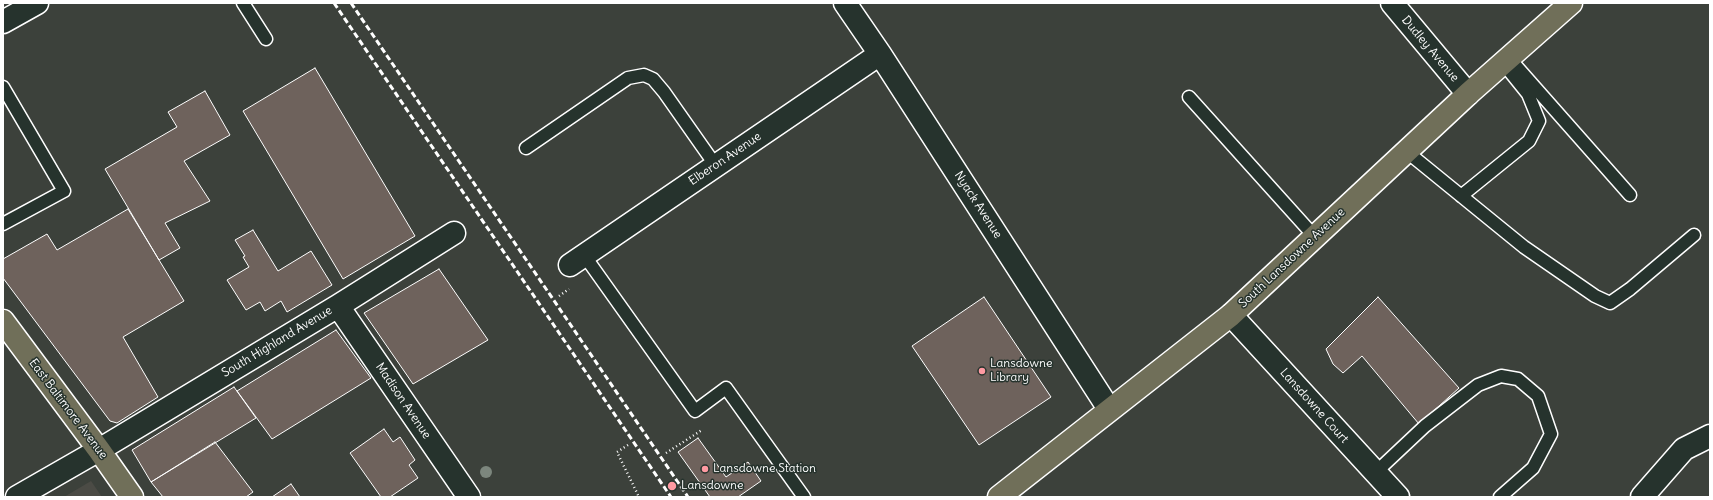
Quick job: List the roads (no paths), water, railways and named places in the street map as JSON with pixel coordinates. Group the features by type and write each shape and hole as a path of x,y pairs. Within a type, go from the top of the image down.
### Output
{"main road":[{"name":"South Lansdowne Avenue","path":"999,497 1109,409 1231,315 1406,151 1570,3"},
{"name":"East Baltimore Avenue","path":"3,321 132,497"}],"street":[{"path":"3,22 37,3"},
{"name":"Nyack Avenue","path":"844,3 880,54 1109,409"},
{"name":"Dudley Avenue","path":"1392,3 1468,94"},
{"name":"Elberon Avenue","path":"577,260 880,54"},
{"name":"South Highland Avenue","path":"28,495 99,450 338,306 454,233"},
{"name":"Madison Avenue","path":"338,306 469,497"},
{"name":"Lansdowne Court","path":"1231,315 1398,497"},
{"path":"1642,497 1684,449 1710,436"}],"lane":[{"path":"243,3 266,39"},
{"path":"1506,60 1630,195"},
{"path":"1461,196 1529,141 1539,121 1528,94 1506,60"},
{"path":"526,148 628,78 644,75 653,78 716,166"},
{"path":"3,87 64,191 3,224"},
{"path":"1189,97 1315,237"},
{"path":"1406,151 1524,247 1595,296 1610,302 1630,289 1694,235"},
{"path":"577,260 695,411 726,388 804,497"},
{"path":"1375,473 1425,426 1478,385 1501,376 1518,379 1538,396 1551,434 1533,468 1500,497"}],"railway":[{"path":"334,3 671,497"},
{"path":"351,3 688,497"}],"place":[{"name":"Lansdowne Library","path":"982,371"},
{"name":"Lansdowne Station","path":"705,469"},
{"name":"Lansdowne","path":"672,486"}]}
